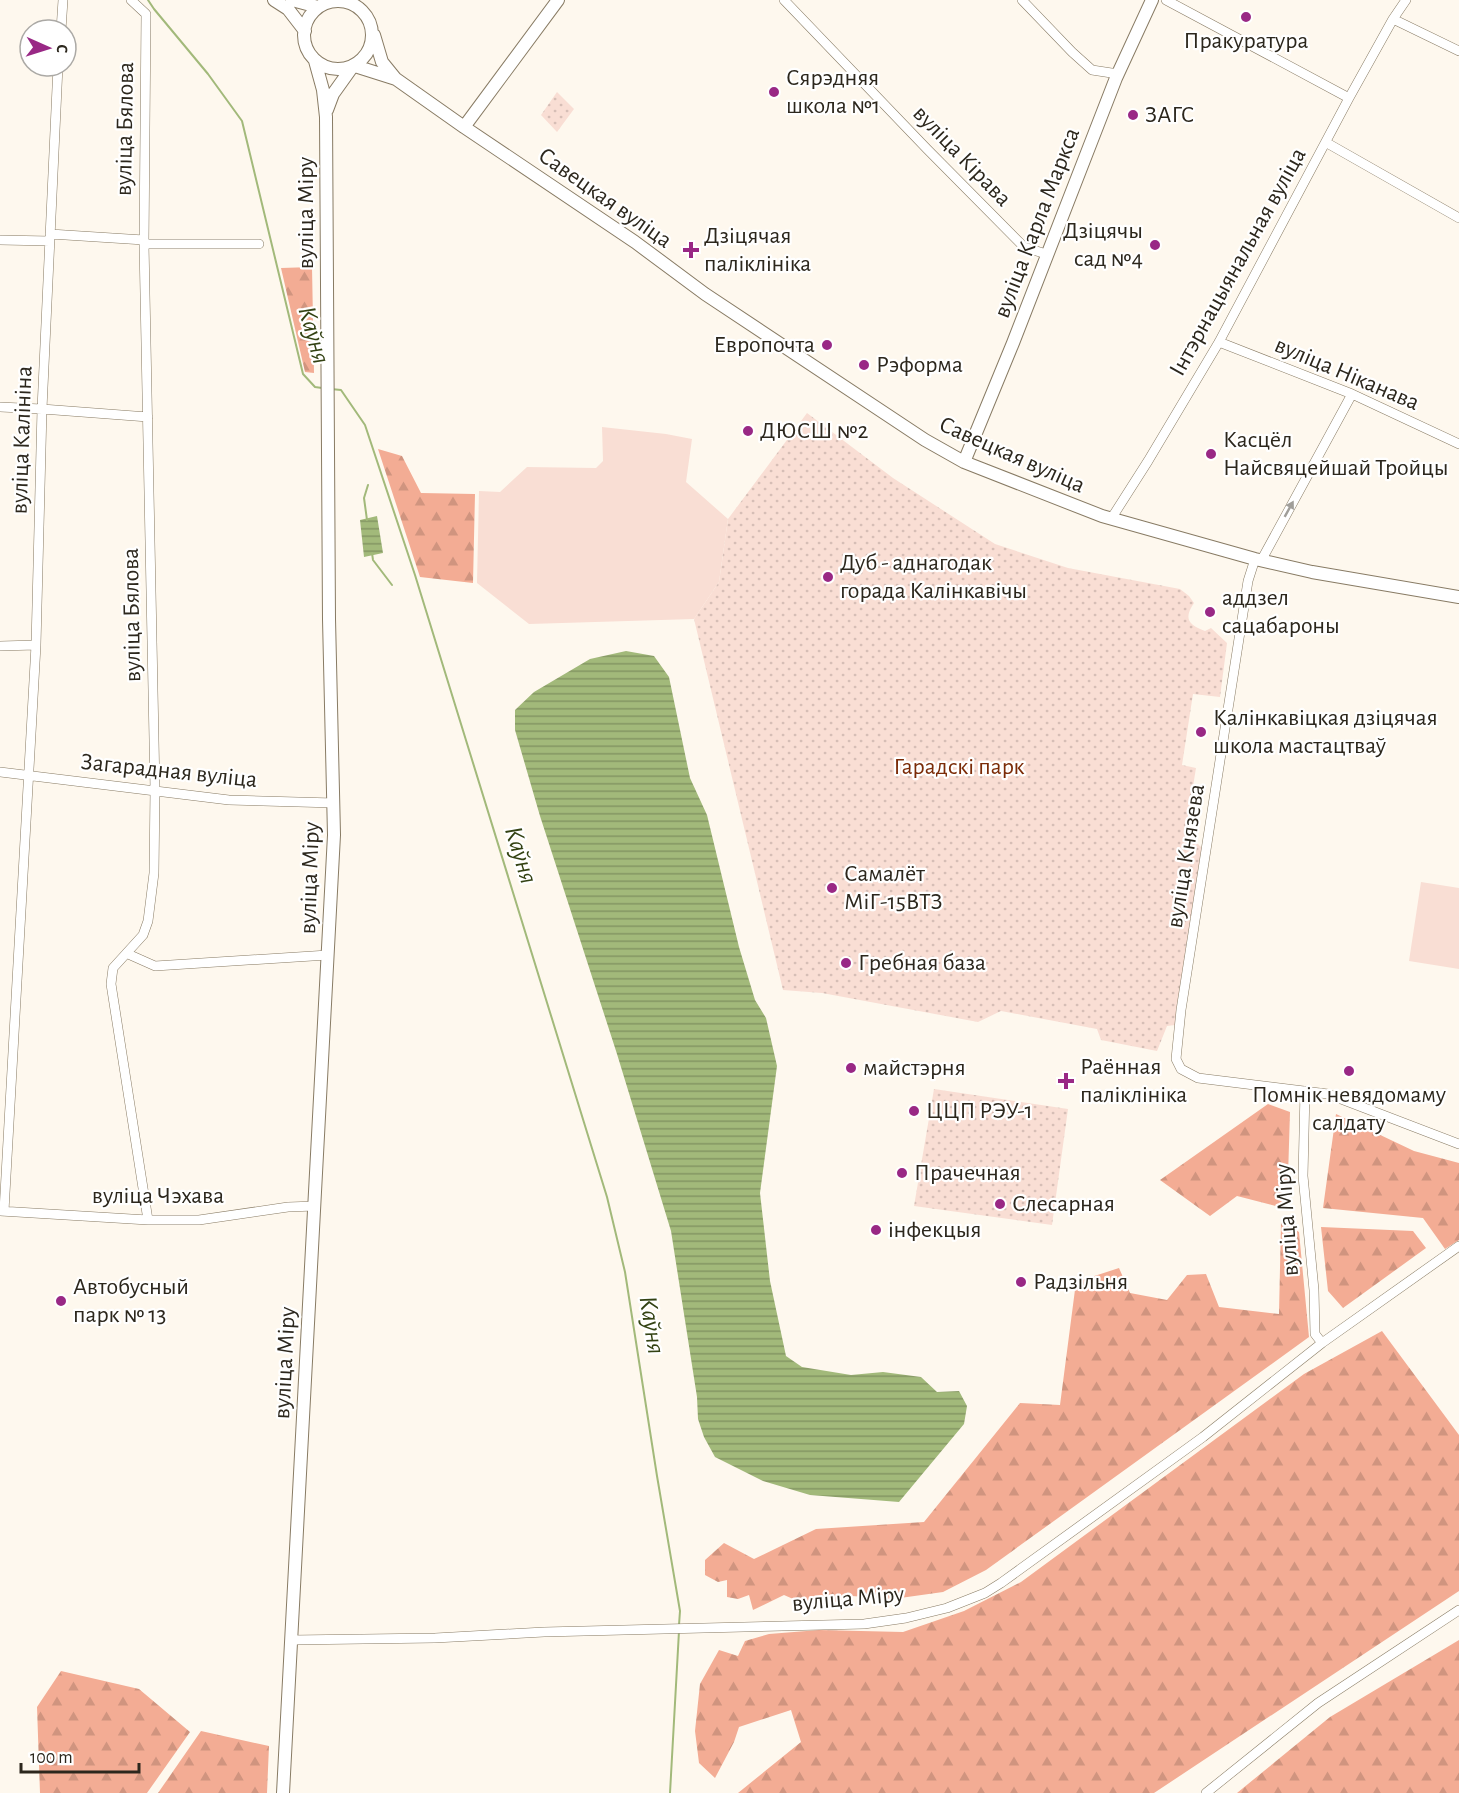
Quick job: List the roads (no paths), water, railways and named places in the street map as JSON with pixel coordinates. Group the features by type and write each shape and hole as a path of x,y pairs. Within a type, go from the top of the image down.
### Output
{"main road":[{"path":"274,0 288,9 305,31"},
{"path":"293,0 320,4 342,0 354,3 363,10 369,17 373,33 370,50 354,66 343,69 325,67 315,61 305,44 305,31 310,15 320,4"},
{"path":"464,127 558,0"},
{"name":"вуліца Карла Маркса","path":"964,462 1118,74 1152,0"},
{"name":"Савецкая вуліца","path":"373,33 382,62 396,79 635,242 705,294 925,440 964,462 1111,519 1258,560 1311,572 1459,597"},
{"name":"вуліца Міру","path":"283,1793 334,834 329,619 326,117 323,90 315,61"},
{"name":"Савецкая вуліца","path":"354,66 396,79"},
{"name":"вуліца Міру","path":"326,117 333,94 354,66"}],"street":[{"path":"62,18 63,0"},
{"name":"вуліца Бялова","path":"131,0 146,14 144,242 155,789 154,873 148,921 143,936 113,968 111,984 148,1220"},
{"name":"вуліца Кірава","path":"784,0 1024,247 1046,254"},
{"path":"1022,0 1092,70 1118,74"},
{"path":"1166,0 1350,98"},
{"name":"Інтэрнацыянальная вуліца","path":"1111,519 1219,342 1393,19 1406,0"},
{"path":"1393,19 1459,51"},
{"name":"вуліца Калініна","path":"2,1211 36,645 42,409 57,78"},
{"path":"1327,142 1459,218"},
{"path":"0,240 50,238 259,244"},
{"name":"вуліца Ніканава","path":"1219,342 1352,394 1459,444"},
{"name":"вуліца Князева","path":"1305,1091 1198,1078 1181,1069 1176,1059 1176,1050 1248,581 1352,394"},
{"path":"0,407 148,417"},
{"path":"0,645 36,645"},
{"name":"Загарадная вуліца","path":"0,772 155,789 229,800 334,803"},
{"path":"128,954 155,966 328,955"},
{"path":"1305,1091 1328,1094 1459,1144"},
{"name":"вуліца Міру","path":"1305,1091 1303,1176 1314,1290 1315,1334 1322,1343"},
{"name":"вуліца Чэхава","path":"2,1211 148,1220 199,1220 288,1207 315,1206"},
{"name":"вуліца Міру","path":"292,1640 435,1638 544,1632 864,1624 906,1618 946,1608 985,1593 1065,1538 1203,1437 1322,1343 1459,1246"},
{"path":"1206,1793 1318,1703 1459,1610"}],"waterway":[{"name":"Каўня","path":"148,0 208,74 242,121 303,374 315,387 322,388"},
{"name":"Каўня","path":"331,389 341,390 365,425 415,575 607,1197 625,1272 680,1611 679,1625"},
{"path":"367,520 364,498 368,485"},
{"path":"372,553 373,560 392,585"},
{"name":"Каўня","path":"670,1793 679,1631"}],"place":[{"name":"Пракуратура","path":"1246,17"},
{"name":"Сярэдняя школа №1","path":"774,92"},
{"name":"ЗАГС","path":"1133,115"},
{"name":"Дзіцячы сад №4","path":"1155,245"},
{"name":"Дзіцячая паліклініка","path":"691,250"},
{"name":"Европочта","path":"827,345"},
{"name":"Рэформа","path":"864,365"},
{"name":"ДЮСШ №2","path":"748,431"},
{"name":"Касцёл Найсвяцейшай Тройцы","path":"1211,454"},
{"name":"Дуб - аднагодак горада Калінкавічы","path":"828,577"},
{"name":"аддзел сацабароны","path":"1210,612"},
{"name":"Калінкавіцкая дзіцячая школа мастацтваў","path":"1201,732"},
{"name":"Самалёт МіГ-15ВТЗ","path":"832,888"},
{"name":"Гребная база","path":"846,963"},
{"name":"майстэрня","path":"851,1068"},
{"name":"Помнік невядомаму салдату","path":"1349,1071"},
{"name":"Раённая паліклініка","path":"1066,1081"},
{"name":"ЦЦП РЭУ-1","path":"914,1111"},
{"name":"Прачечная","path":"902,1173"},
{"name":"Слесарная","path":"1000,1204"},
{"name":"інфекцыя","path":"876,1230"},
{"name":"Радзільня","path":"1021,1282"},
{"name":"Автобусный парк № 13","path":"61,1301"}],"park label":[{"name":"Гарадскі парк","path":"959,767"}]}
